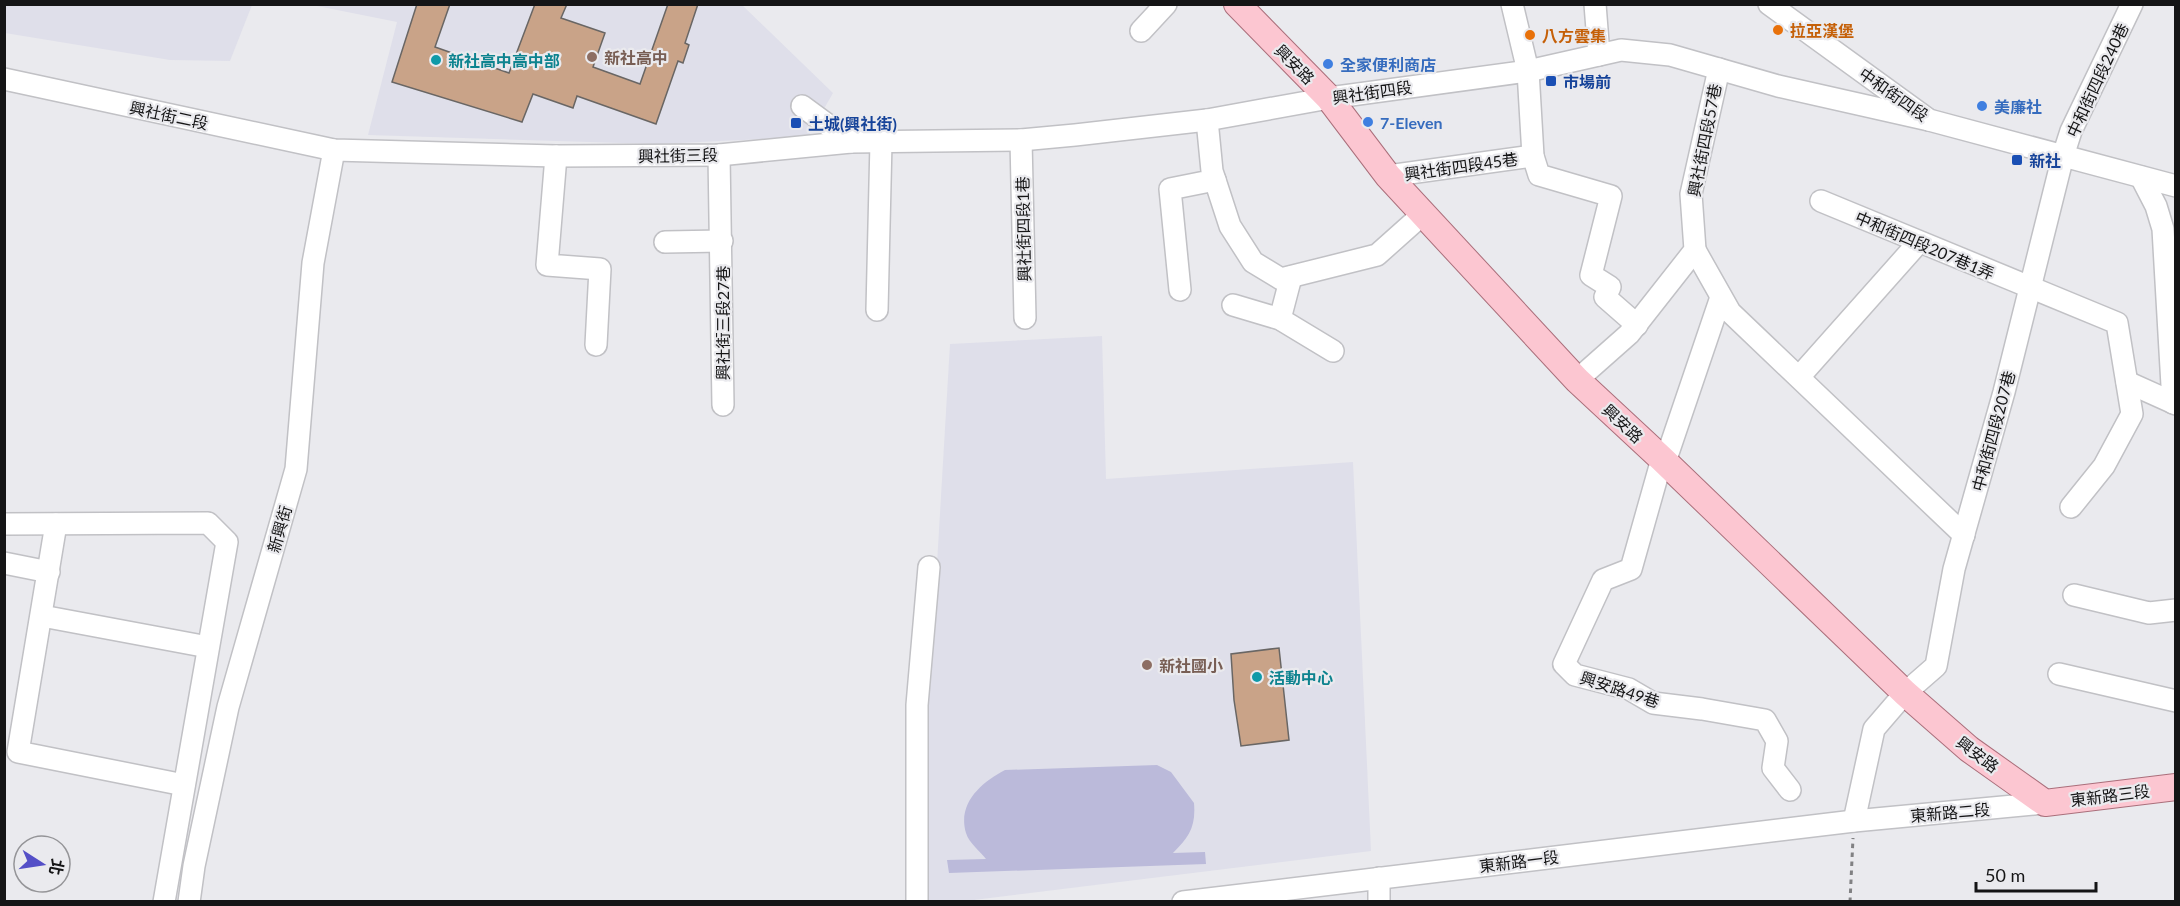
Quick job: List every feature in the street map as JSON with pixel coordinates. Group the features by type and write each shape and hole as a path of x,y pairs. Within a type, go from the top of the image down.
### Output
{"main road":[{"name":"興安路","path":"1237,4 1329,98 1388,176 1576,380 1664,460 1905,693 1969,749 2045,803"},
{"name":"東新路三段","path":"2045,803 2175,787"}],"street":[{"path":"1141,32 1166,4"},
{"name":"興社街四段45巷","path":"1512,4 1528,70 1533,156 1539,175 1611,196 1591,275 1610,287 1605,297 1637,325"},
{"path":"1595,4 1599,55"},
{"name":"中和街四段","path":"1769,4 1929,120 2175,186"},
{"name":"中和街四段240巷","path":"2063,156 2071,131 2132,4"},
{"name":"興社街四段","path":"1022,140 1207,120 1329,98 1528,70 1621,50 1670,55 1778,86 1929,120"},
{"name":"興社街四段57巷","path":"1695,250 1691,194 1719,69"},
{"name":"興社街二段","path":"4,79 334,150"},
{"path":"802,106 851,142"},
{"path":"1207,120 1212,171 1230,226 1253,262 1281,279 1377,255 1423,214"},
{"name":"興社街三段","path":"334,150 556,156 719,155 851,142 1022,140"},
{"name":"興社街四段1巷","path":"1022,140 1025,318"},
{"path":"877,310 880,142"},
{"name":"新興街","path":"189,902 194,866 228,707 296,469 313,263 334,150"},
{"name":"興社街三段27巷","path":"719,155 723,405"},
{"path":"556,156 548,265 600,269 596,345"},
{"name":"興社街四段45巷","path":"1388,176 1533,156"},
{"name":"中和街四段207巷","path":"1854,821 1874,729 1905,693 1936,666 1954,569 2004,392 2063,156"},
{"path":"2127,382 2174,403 2163,229 2156,206 2141,177"},
{"path":"1180,290 1170,189 1215,180"},
{"name":"中和街四段207巷1弄","path":"1821,201 2116,323 2127,382"},
{"path":"664,242 722,241"},
{"path":"1799,377 1918,242"},
{"path":"1576,380 1629,334 1695,250 1730,312 1964,535"},
{"path":"1280,319 1291,277"},
{"path":"1664,460 1721,297"},
{"path":"1233,305 1280,319 1333,351"},
{"path":"2071,507 2104,466 2132,414 2127,382"},
{"name":"興安路49巷","path":"1664,460 1631,569 1603,580 1564,664 1575,675 1629,689 1653,703 1765,720 1776,741 1773,768 1790,790"},
{"path":"4,524 208,523 227,542 164,902"},
{"path":"56,524 42,616 11,751 184,785"},
{"path":"4,563 49,572"},
{"path":"917,902 916,705 929,567"},
{"path":"2074,595 2149,613 2175,610"},
{"path":"42,616 208,647"},
{"path":"2059,674 2175,701"},
{"name":"東新路二段","path":"1854,821 2045,803"},
{"name":"東新路一段","path":"1184,902 1854,821"},
{"path":"1379,878 1379,902"}],"path":[{"path":"1850,902 1854,821"}],"shaded area":[{"path":"4,5 252,5 230,61 170,60 5,33"},
{"name":"新社高中","path":"312,5 742,5 833,93 808,137 656,144 368,135 397,22"},
{"name":"新社國小","path":"1102,336 1106,479 1353,462 1371,851 966,901 917,902 950,344"},
{"path":"1157,765 1171,772 1194,803 1194,819 1190,831 1173,853 1205,852 1206,864 949,873 947,860 986,859 967,837 965,812 968,803 980,787 1005,770"}],"building":[{"path":"417,4 450,4 435,47 509,73 535,4 567,4 561,18 605,33 593,67 640,84 668,4 698,4 685,43 689,45 683,63 678,61 656,124 577,96 573,108 533,94 522,122 392,82"},
{"name":"活動中心","path":"1279,648 1289,740 1241,746 1234,700 1231,654"}],"place":[{"name":"拉亞漢堡","path":"1778,30"},
{"name":"八方雲集","path":"1530,35"},
{"name":"新社高中","path":"592,57"},
{"name":"新社高中高中部","path":"436,60"},
{"name":"全家便利商店","path":"1328,64"},
{"name":"市場前","path":"1551,81"},
{"name":"美廉社","path":"1982,106"},
{"name":"7-Eleven","path":"1368,122"},
{"name":"土城(興社街)","path":"796,123"},
{"name":"新社","path":"2017,160"},
{"name":"新社國小","path":"1147,665"},
{"name":"活動中心","path":"1257,677"}]}
